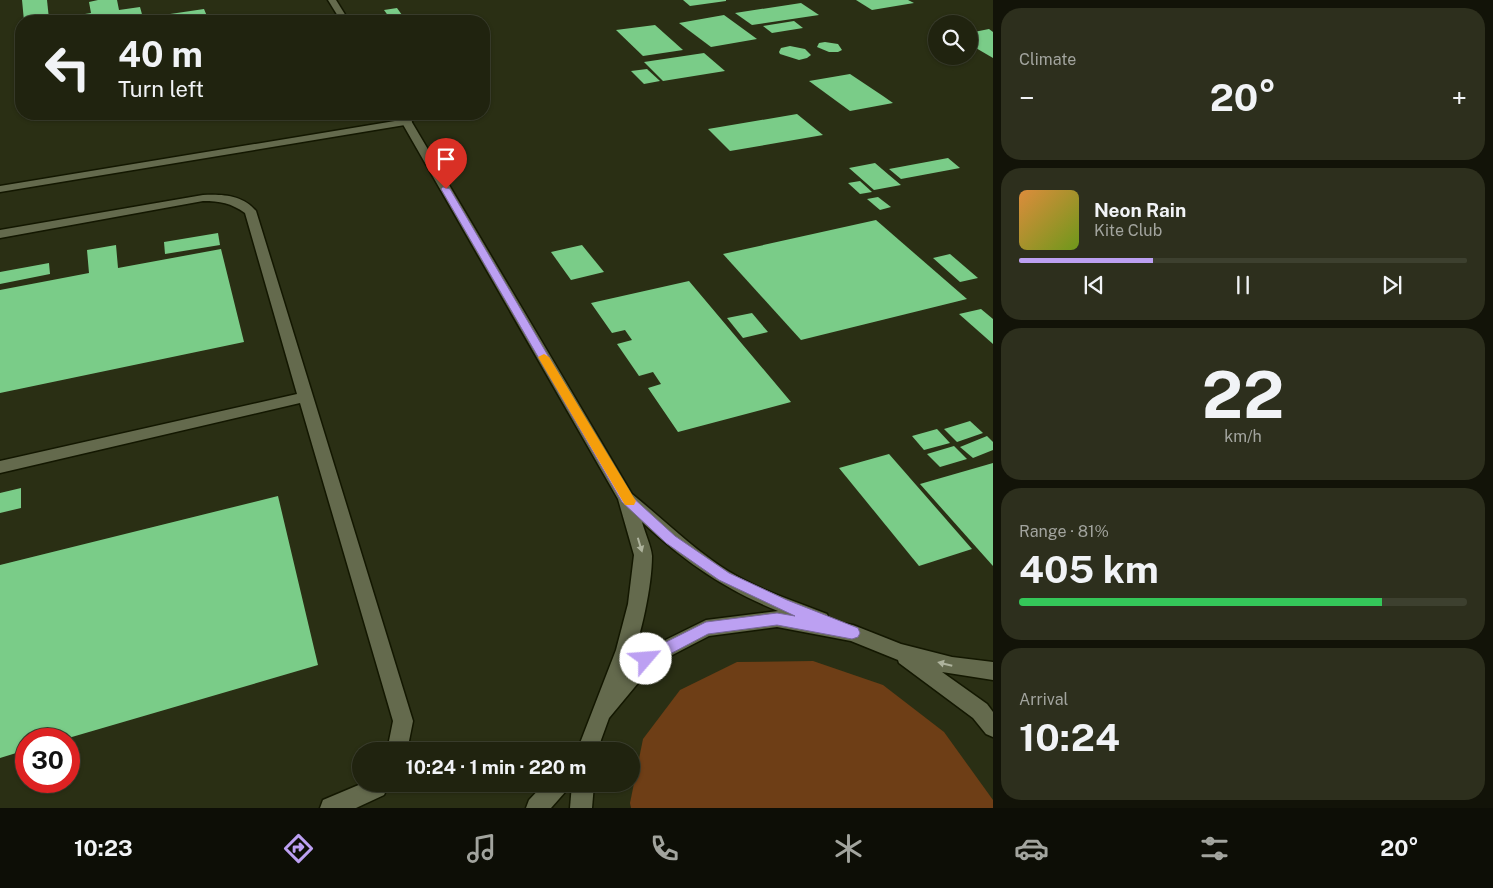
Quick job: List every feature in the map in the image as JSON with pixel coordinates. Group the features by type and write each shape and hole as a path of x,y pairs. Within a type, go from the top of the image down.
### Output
{"street":[{"path":"332,0 341,15"},
{"path":"0,190 393,120"},
{"path":"405,120 626,498 643,555 637,604 626,650 591,742"},
{"path":"0,234 203,198 222,198 237,201 250,211 403,722 398,742"},
{"path":"0,467 306,397"},
{"path":"626,498 671,539 724,576 782,605 899,652 952,666 993,671"},
{"path":"602,713 646,659 706,628 777,619 852,633"},
{"path":"899,652 980,711 993,727"},
{"path":"331,808 367,792"},
{"path":"537,808 551,792"},
{"path":"581,808 582,792"}],"shaded area":[{"path":"813,661 883,685 944,732 993,800 993,808 631,808 632,792 640,792 640,754 643,739 680,690 737,662"}],"building":[{"path":"22,0 47,0 49,15 23,15"},
{"path":"117,0 119,10 140,7 142,15 85,15 91,13 89,2"},
{"path":"683,0 726,0 726,1 690,6"},
{"path":"856,0 908,0 914,3 872,10"},
{"path":"801,3 819,15 752,25 735,13"},
{"path":"397,8 402,15 388,15 384,10"},
{"path":"204,9 206,15 163,15"},
{"path":"724,15 757,39 711,47 679,23"},
{"path":"794,21 803,28 772,33 763,26"},
{"path":"655,25 683,50 643,56 616,30"},
{"path":"989,29 993,32 993,58 978,49 978,31"},
{"path":"819,43 838,44 842,50 829,52 817,47"},
{"path":"790,46 805,49 811,55 799,60 780,54 781,48"},
{"path":"704,53 725,71 663,81 644,62"},
{"path":"647,69 660,81 644,84 631,71"},
{"path":"850,74 893,103 850,111 809,81"},
{"path":"797,114 823,135 730,151 708,129"},
{"path":"948,158 960,168 901,179 889,169"},
{"path":"875,163 901,185 874,190 849,168"},
{"path":"860,181 872,192 860,194 848,183"},
{"path":"878,197 891,207 880,210 867,199"},
{"path":"876,220 967,299 801,340 723,254"},
{"path":"218,233 220,245 165,254 164,242"},
{"path":"116,245 118,268 221,249 244,342 0,393 0,290 89,273 87,250"},
{"path":"582,245 604,272 571,280 551,252"},
{"path":"950,254 978,278 960,282 933,258"},
{"path":"49,263 50,274 0,284 0,272"},
{"path":"689,281 791,402 678,432 648,388 661,384 653,372 639,376 617,344 632,340 625,330 612,333 591,303"},
{"path":"981,309 993,319 993,344 959,314"},
{"path":"752,313 768,332 743,338 727,318"},
{"path":"970,421 983,433 957,442 944,429"},
{"path":"937,429 950,443 924,450 912,436"},
{"path":"987,436 993,442 993,450 973,458 960,447"},
{"path":"954,446 967,459 940,467 927,454"},
{"path":"889,454 972,549 919,566 839,468"},
{"path":"993,463 993,566 920,484"},
{"path":"21,488 21,508 0,513 0,493"},
{"path":"278,496 318,665 80,735 80,728 15,728 15,753 0,758 0,565"}],"slow traffic":[{"path":"544,357 626,498 630,501"}],"route":[{"path":"446,189 626,498 671,539 724,576 782,605 852,633 777,619 759,621 706,628 646,659"}]}
